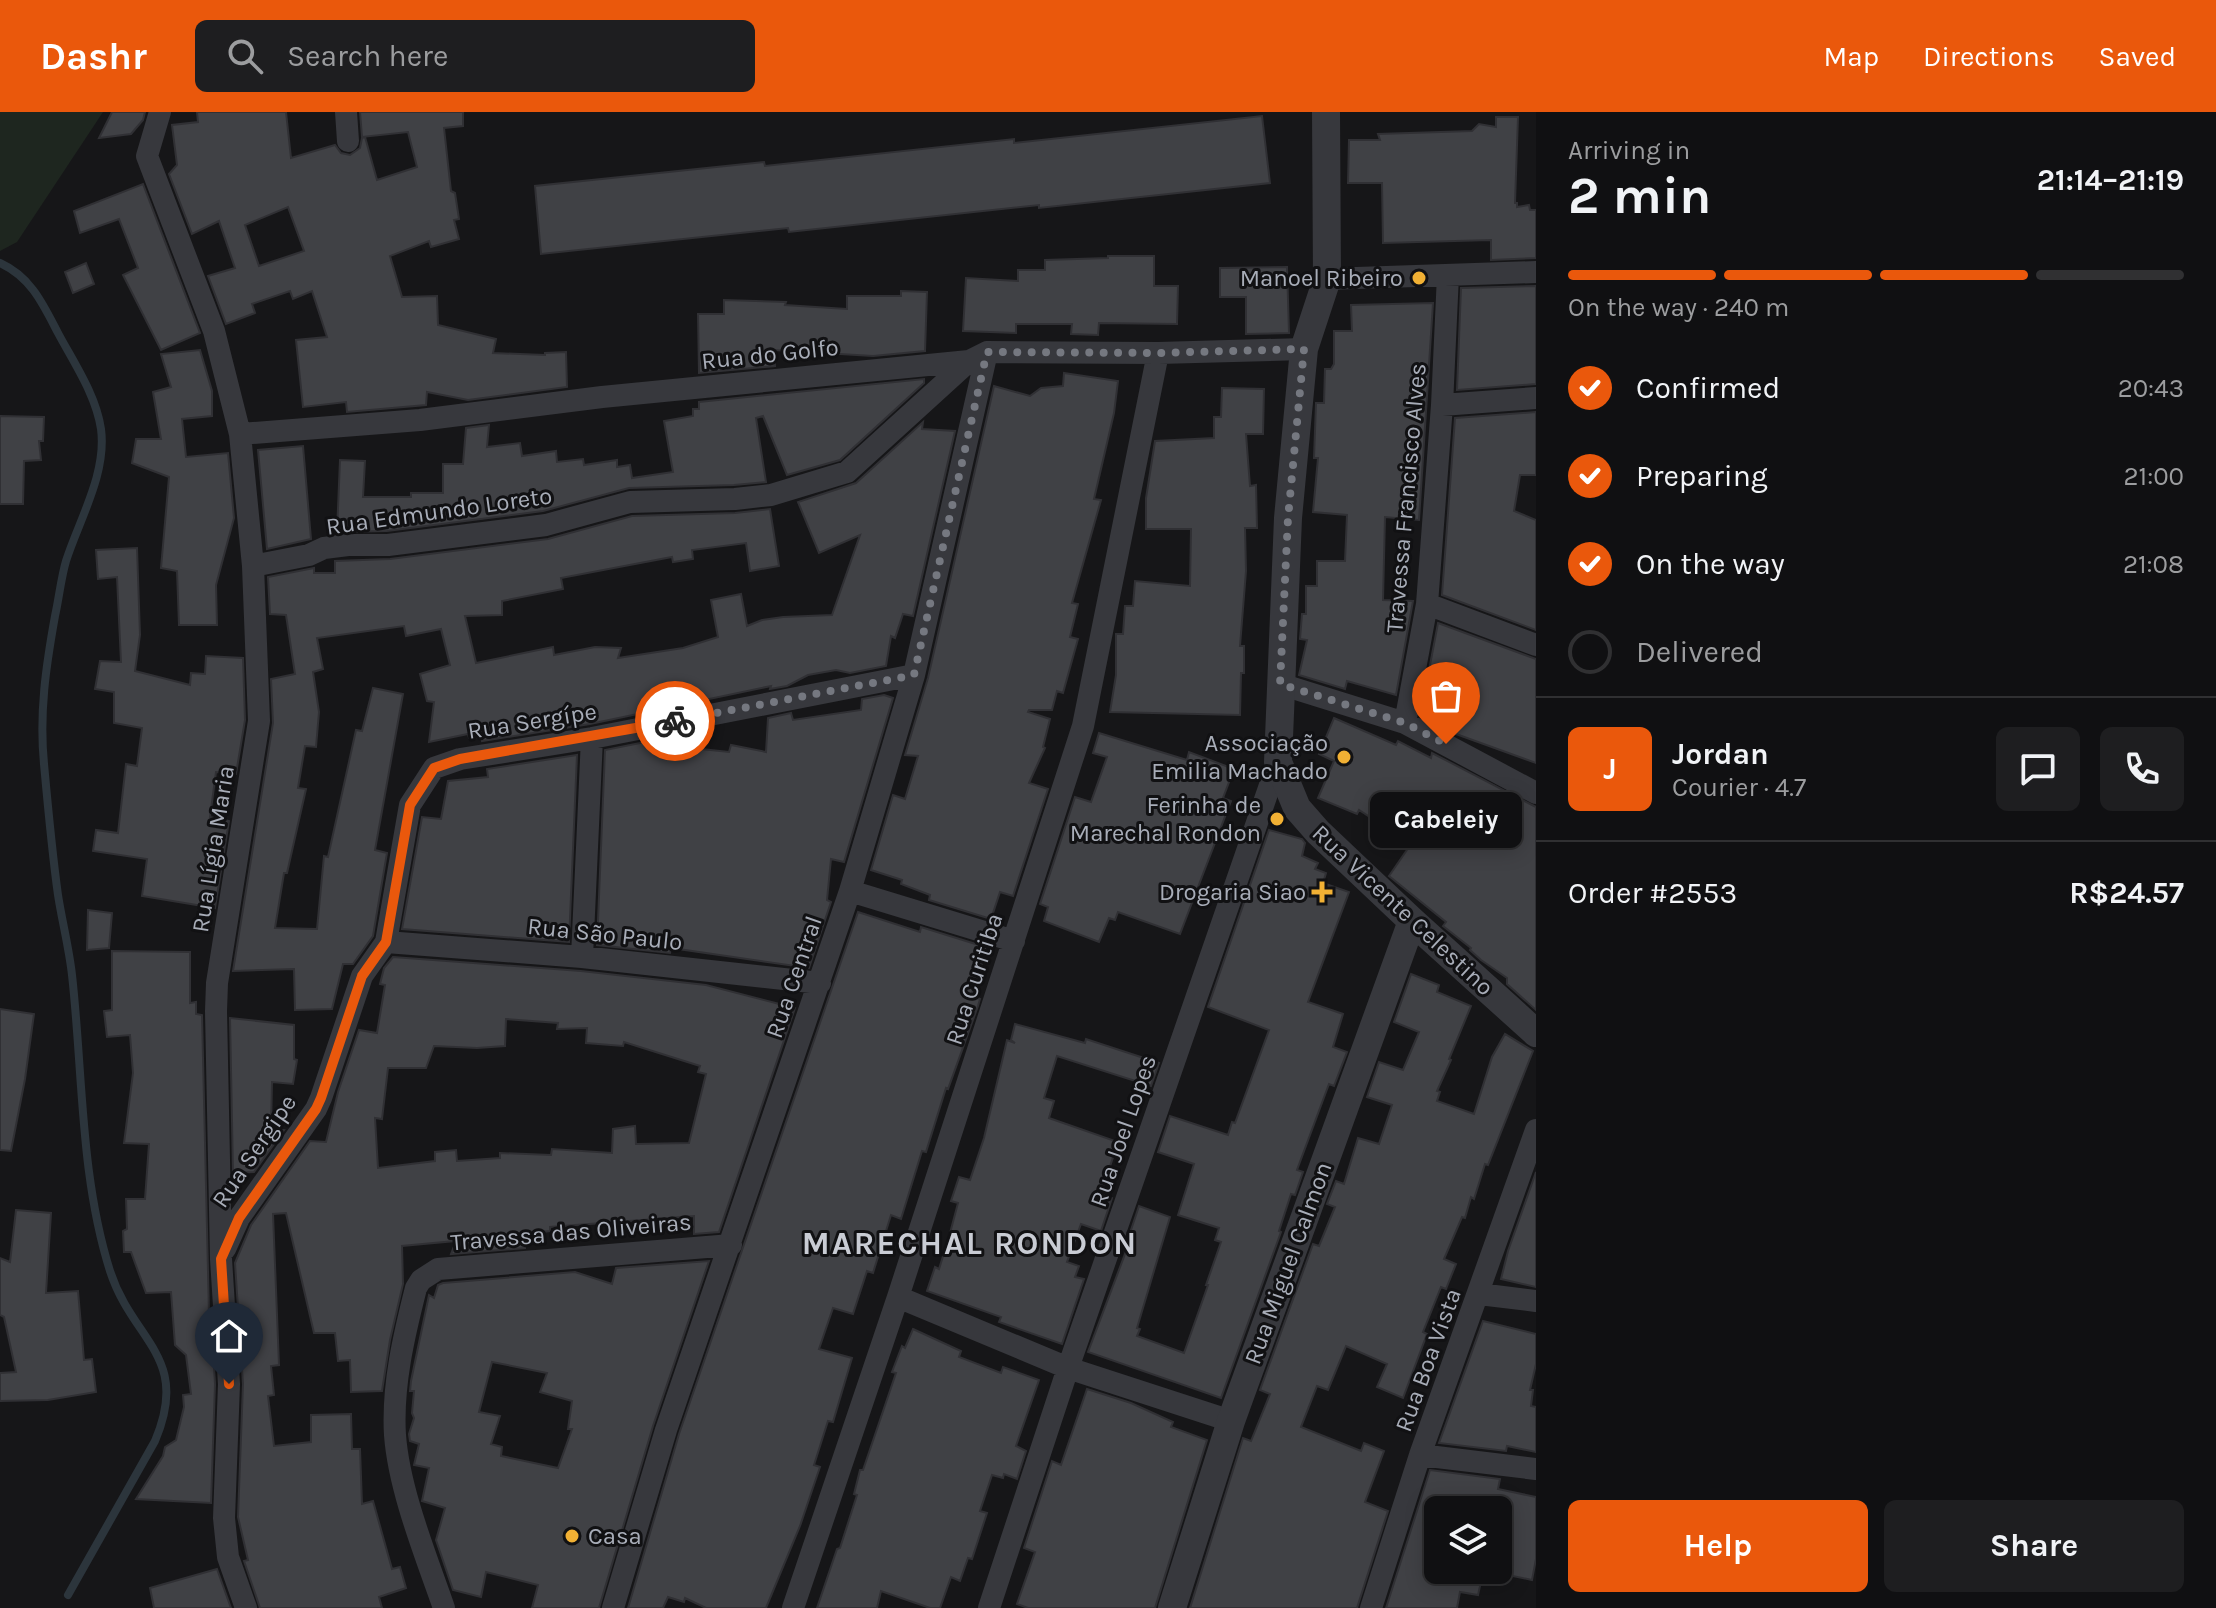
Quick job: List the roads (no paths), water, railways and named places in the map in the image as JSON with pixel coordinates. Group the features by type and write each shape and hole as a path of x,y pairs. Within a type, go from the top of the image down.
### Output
{"street":[{"name":"Rua Lígia Maria","path":"160,112 147,156 214,331 240,434 253,566 259,721 216,997 221,1259 229,1384 224,1518 228,1557 246,1608"},
{"path":"346,112 348,141"},
{"name":"Rua Vicente Celestino","path":"1326,112 1327,279 1304,349 1288,518 1278,762 1290,794 1307,820 1412,921 1536,1033"},
{"path":"1327,279 1536,272"},
{"name":"Travessa Francisco Alves","path":"1405,723 1427,604 1448,275"},
{"name":"Rua do Golfo","path":"240,434 420,420 978,356 1304,349"},
{"name":"Rua Curitiba","path":"793,1608 898,1297 1083,726 1158,353"},
{"name":"Rua Edmundo Loreto","path":"253,566 316,554 324,548 388,545 546,525 630,502 771,495 847,472 978,356"},
{"name":"Rua Central","path":"613,1608 666,1430 850,891 914,675 978,356"},
{"path":"1442,405 1536,398"},
{"path":"1427,604 1536,645"},
{"name":"Rua Sergípe","path":"386,942 410,805 434,768 460,759 592,738 914,675"},
{"path":"1280,684 1405,723 1536,793"},
{"path":"582,957 592,738"},
{"name":"Rua Joel Lopes","path":"989,1608 1068,1368 1278,762"},
{"path":"850,891 1014,941"},
{"name":"Rua Miguel Calmon","path":"1172,1608 1231,1421 1412,921"},
{"name":"Rua Sergipe","path":"221,1259 239,1218 316,1109 362,976 386,942"},
{"name":"Rua São Paulo","path":"386,942 582,957 820,983"},
{"name":"Rua Boa Vista","path":"1371,1608 1420,1455 1536,1130"},
{"name":"Travessa das Oliveiras","path":"444,1608 417,1529 395,1433 400,1348 416,1288 421,1280 438,1269 731,1245"},
{"path":"1479,1294 1536,1301"},
{"path":"898,1297 1068,1368 1231,1421"},
{"path":"1420,1455 1536,1469"}],"waterway":[{"path":"0,263 20,276 41,302 89,392 101,429 102,446 96,480 61,581 46,671 43,745 56,879 72,975 88,1161 100,1235 120,1295 155,1351 163,1369 166,1389 164,1412 155,1441 68,1595"}],"place":[{"name":"Manoel Ribeiro","path":"1419,278"},
{"name":"Cabeleiy","path":"1446,744"},
{"name":"Associação Emilia Machado","path":"1344,757"},
{"name":"Ferinha de Marechal Rondon","path":"1277,819"},
{"name":"Drogaria Siao","path":"1322,892"},
{"name":"Casa","path":"572,1536"}],"district":[{"name":"MARECHAL RONDON","path":"970,1243"}]}
